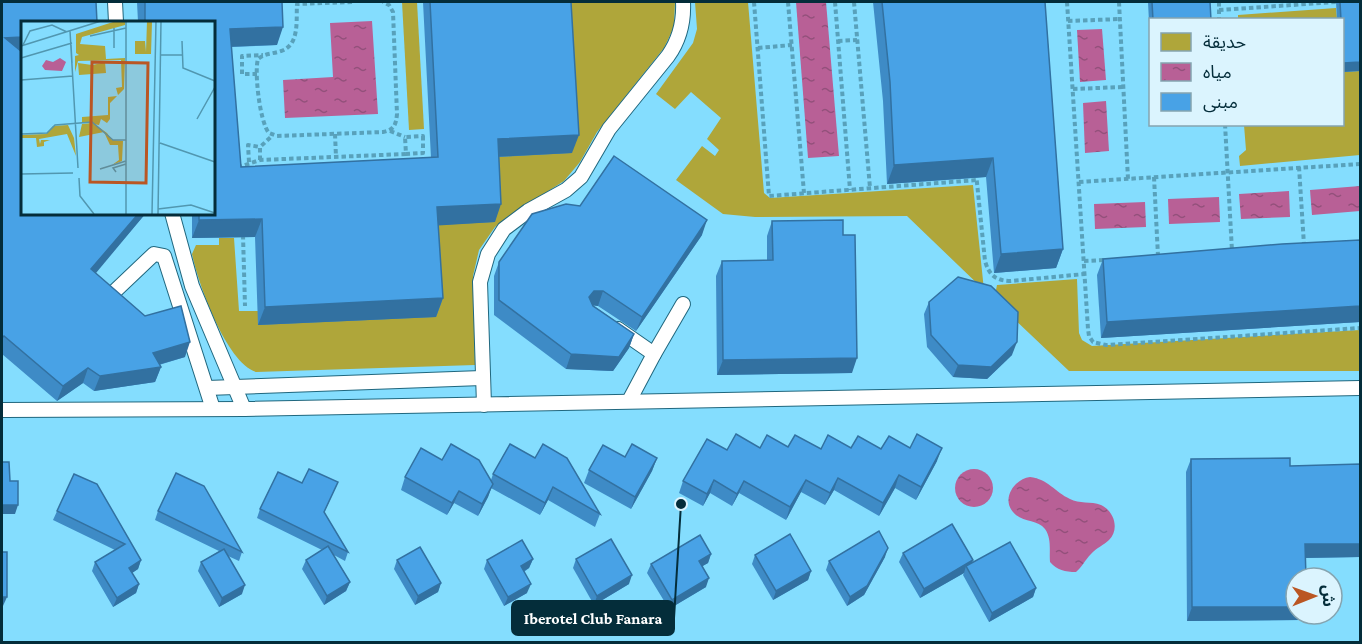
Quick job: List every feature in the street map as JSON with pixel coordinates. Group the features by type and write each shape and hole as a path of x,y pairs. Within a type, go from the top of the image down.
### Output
{"lane":[{"path":"115,2 116,21"},
{"path":"484,405 480,282 488,254 504,230 528,211 566,190 581,177 609,129 676,44 682,29 683,2"},
{"path":"172,214 192,286 244,409"},
{"path":"115,291 153,254 164,256 213,409"},
{"path":"629,401 683,304"},
{"path":"610,324 654,354"},
{"path":"207,388 482,378"},
{"path":"2,410 244,409 1360,388"}],"path":[{"path":"257,74 242,74 242,56 263,55 284,50 291,45 295,37 296,3 352,2"},
{"path":"383,2 390,3 393,12 397,114 394,127 390,131"},
{"path":"754,2 769,196 977,180"},
{"path":"788,2 804,194"},
{"path":"835,2 850,190"},
{"path":"854,2 870,188"},
{"path":"1067,2 1089,336 1093,342 1100,344 1360,328"},
{"path":"1119,2 1128,179"},
{"path":"1219,2 1220,18"},
{"path":"1219,10 1335,2"},
{"path":"1068,21 1120,19"},
{"path":"838,41 857,40"},
{"path":"758,48 792,45"},
{"path":"240,177 242,166 260,160 423,153 423,136 405,137 390,131 272,135 263,123 257,74 258,58 263,55"},
{"path":"1072,89 1123,87"},
{"path":"1225,126 1232,251"},
{"path":"335,134 336,157"},
{"path":"260,160 260,147 272,135"},
{"path":"405,137 406,154"},
{"path":"249,162 248,145 260,147"},
{"path":"1078,182 1360,164"},
{"path":"1299,167 1304,246"},
{"path":"976,169 985,261 987,270 993,277 1002,281 1085,274"},
{"path":"1154,177 1158,256"},
{"path":"242,229 245,306"},
{"path":"1294,247 1315,245"},
{"path":"1221,252 1242,250"},
{"path":"1147,257 1168,255"},
{"path":"1084,261 1116,259"}],"green space":[{"path":"402,2 417,2 424,129 409,130"},
{"path":"564,2 675,2 674,27 664,48 597,132 580,162 564,181 506,218 495,227 479,250 473,276 475,365 256,372 245,365 224,338 207,301 192,254 196,245 219,245 219,238 234,238 239,311 258,311 430,224 491,157"},
{"path":"695,2 748,2 764,193 770,198 973,185 984,290 907,216 755,217 723,214 676,180 702,146 715,156 719,150 707,139 721,118 691,92 675,109 656,94 693,43 697,29"},
{"path":"1336,8 1337,18 1238,18 1238,15"},
{"path":"1360,71 1360,155 1240,166 1239,156 1246,150 1244,126 1344,126 1344,72"},
{"path":"1077,279 1079,333 1082,340 1092,346 1360,330 1360,371 1069,371 994,300 997,285"}],"water":[{"path":"796,2 826,2 839,156 808,158"},
{"path":"372,21 378,114 285,118 283,80 333,77 330,23"},
{"path":"1102,29 1106,80 1080,82 1077,30"},
{"path":"1106,101 1109,151 1085,153 1083,103"},
{"path":"1360,186 1360,211 1312,215 1310,190"},
{"path":"1289,191 1290,217 1241,219 1239,194"},
{"path":"1219,197 1220,222 1169,224 1168,199"},
{"path":"1145,202 1146,227 1095,229 1094,204"},
{"path":"974,469 988,474 993,488 988,502 974,507 960,502 955,488 960,474"},
{"path":"1030,477 1042,480 1074,501 1101,505 1112,516 1115,526 1112,536 1093,552 1076,572 1068,572 1055,567 1050,562 1049,541 1045,529 1039,524 1016,515 1011,509 1009,497 1011,491 1019,482"}],"building":[{"path":"2,2 96,2 97,21 21,21 21,37 5,38 21,51 21,214 138,214 91,269 145,316 181,306 190,342 153,353 161,367 100,376 88,368 63,386 4,336 2,338"},
{"path":"145,2 282,2 283,27 230,29 241,167 438,157 430,2 571,2 579,135 498,139 501,204 437,207 443,298 265,307 262,219 199,220 199,214 214,214 214,21 145,21"},
{"path":"882,2 1045,2 1063,249 1001,254 993,158 894,165 890,82"},
{"path":"1152,2 1210,2 1211,18 1153,18"},
{"path":"1340,2 1360,2 1360,62 1344,63 1344,18 1341,18"},
{"path":"614,156 707,220 642,317 603,291 594,291 589,297 593,306 634,334 619,357 571,354 499,300 499,262 532,214 566,204 580,206"},
{"path":"843,220 843,235 855,235 857,358 723,360 722,261 773,260 772,221"},
{"path":"1360,240 1360,306 1107,322 1103,259"},
{"path":"958,277 991,286 1018,312 1017,342 991,367 958,365 931,335 929,302"},
{"path":"736,434 760,448 767,435 788,447 795,435 821,449 828,435 851,448 858,436 881,449 889,436 910,448 917,434 942,448 921,487 899,475 883,503 838,478 830,493 806,480 790,507 744,481 737,494 714,480 707,494 683,481 707,439 727,450"},
{"path":"451,444 479,460 493,484 482,504 459,491 452,503 405,477 421,448 442,460"},
{"path":"510,444 535,458 543,444 567,458 600,514 553,487 545,503 493,474"},
{"path":"632,444 657,458 635,497 589,470 603,445 625,457"},
{"path":"1290,458 1290,466 1360,464 1360,544 1305,544 1306,566 1284,566 1284,607 1192,607 1191,459"},
{"path":"2,462 9,462 10,481 18,481 18,505 2,505"},
{"path":"309,469 338,482 324,512 348,552 260,509 278,472 302,483"},
{"path":"176,473 204,486 242,552 158,511"},
{"path":"74,474 97,484 141,560 129,568 139,584 117,598 95,562 125,544 57,511"},
{"path":"952,524 973,560 924,589 903,553"},
{"path":"879,531 888,548 867,586 850,597 829,561"},
{"path":"790,534 811,571 776,591 755,555"},
{"path":"700,535 711,554 699,561 709,578 672,600 651,564"},
{"path":"611,539 632,575 597,596 576,559"},
{"path":"522,540 533,559 521,566 531,584 508,597 487,560"},
{"path":"1010,542 1036,588 992,613 966,566"},
{"path":"328,546 350,582 327,596 306,560"},
{"path":"420,547 441,583 418,596 397,560"},
{"path":"224,549 245,585 222,598 201,562"},
{"path":"2,552 7,552 7,597 2,597"}],"place":[{"name":"Iberotel Club Fanara","path":"681,504"}]}
